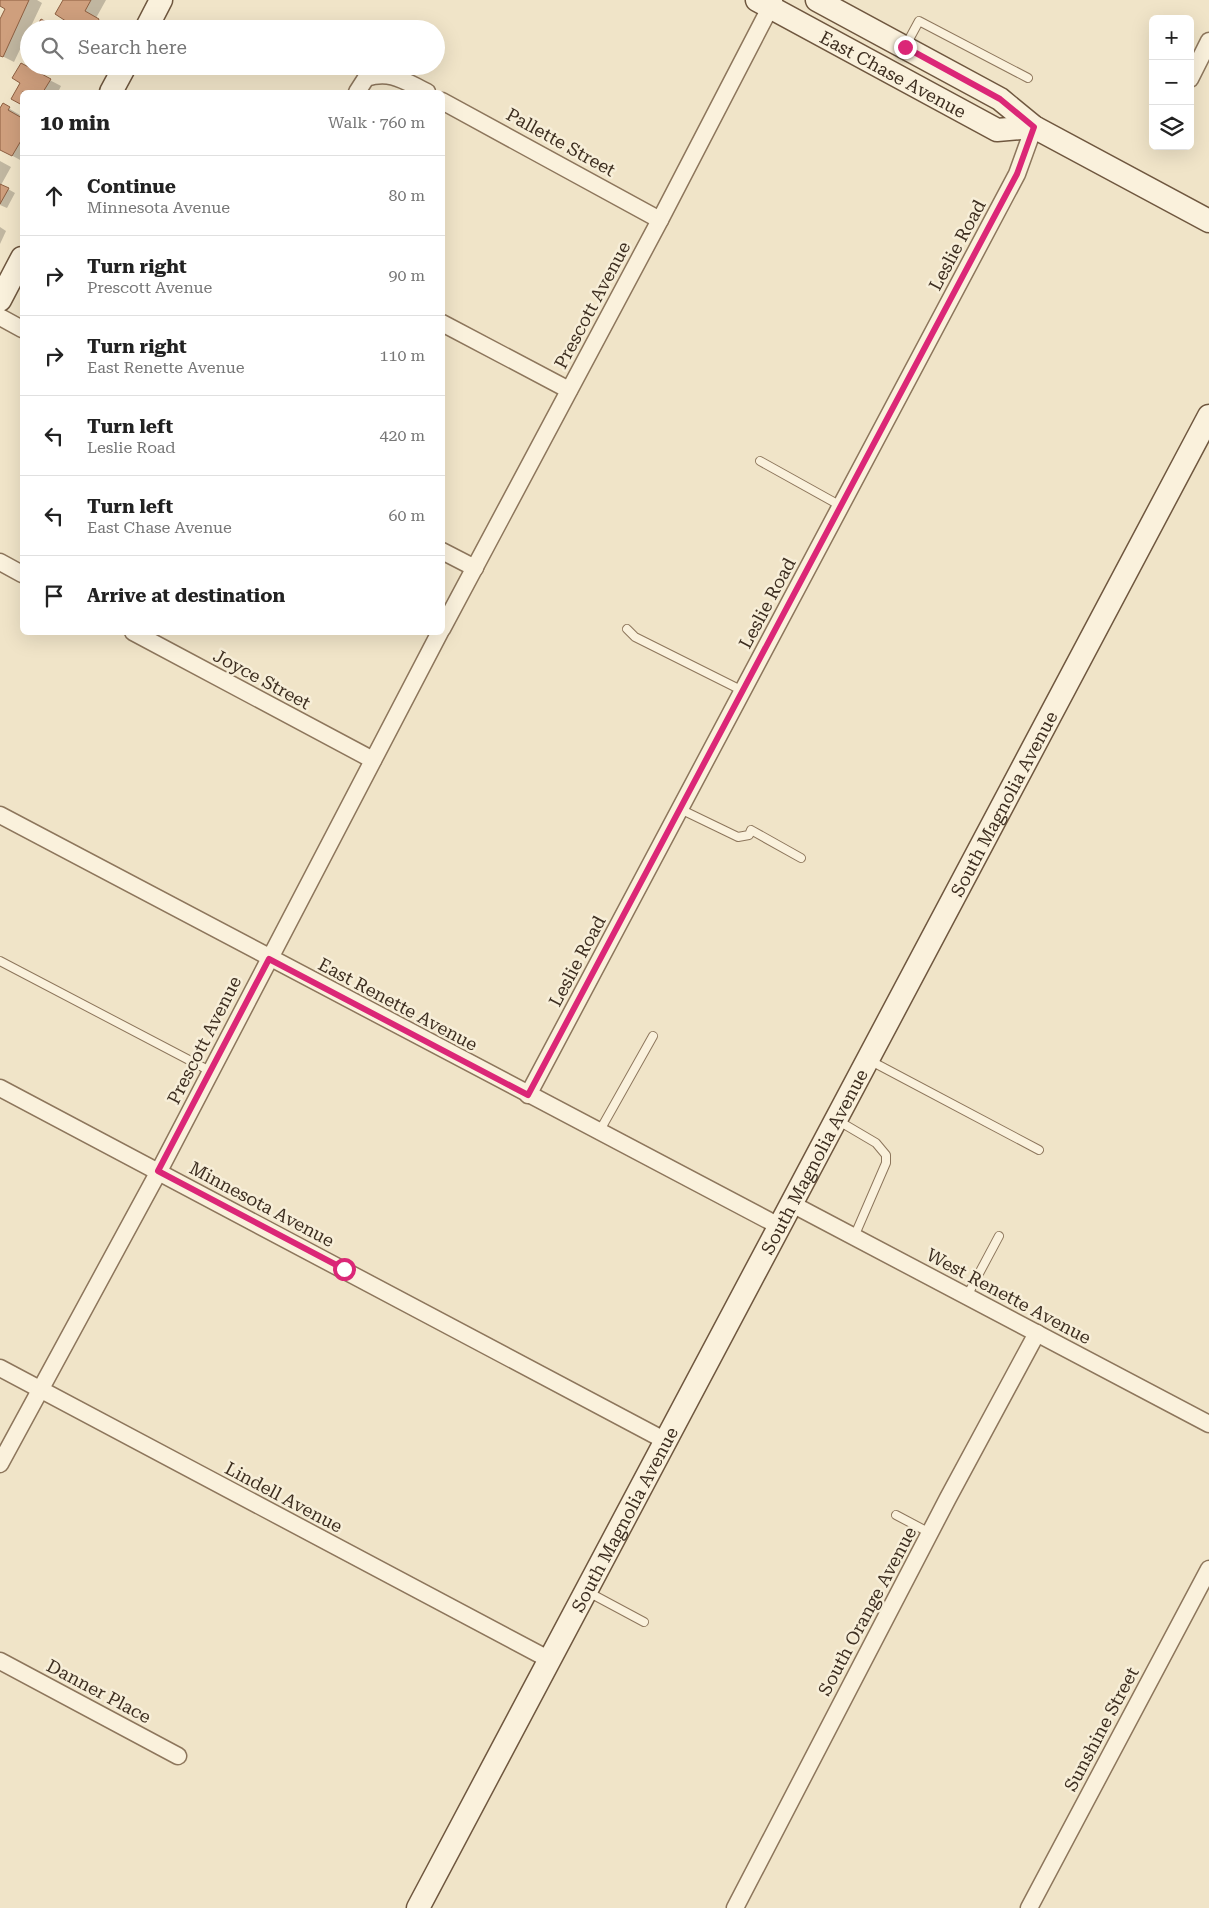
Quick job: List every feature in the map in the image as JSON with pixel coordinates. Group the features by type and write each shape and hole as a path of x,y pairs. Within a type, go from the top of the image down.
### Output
{"main road":[{"path":"151,20 161,0"},
{"name":"East Chase Avenue","path":"817,0 1000,99 1034,127 1209,221"},
{"name":"East Chase Avenue","path":"767,2 997,130 1034,127"},
{"path":"112,90 120,75"},
{"path":"3,287 20,261"},
{"name":"South Magnolia Avenue","path":"418,1908 664,1440 1209,416"}],"street":[{"name":"Prescott Avenue","path":"445,623 660,220 767,2"},
{"path":"1194,71 1209,41"},
{"path":"358,90 366,78 377,75"},
{"path":"386,75 400,78 423,90"},
{"name":"Pallette Street","path":"445,103 660,220"},
{"name":"Leslie Road","path":"528,1095 1017,174 1034,127"},
{"path":"0,317 20,328"},
{"path":"445,325 569,390"},
{"path":"445,553 475,568"},
{"path":"0,562 20,573"},
{"name":"Joyce Street","path":"138,635 372,760"},
{"name":"Prescott Avenue","path":"0,1464 158,1171 438,635"},
{"name":"East Renette Avenue","path":"0,815 269,959 779,1226"},
{"name":"Minnesota Avenue","path":"0,1088 664,1440"},
{"name":"West Renette Avenue","path":"790,1203 1209,1424"},
{"name":"South Orange Avenue","path":"734,1908 1037,1333"},
{"name":"Lindell Avenue","path":"0,1368 550,1660"},
{"name":"Sunshine Street","path":"1029,1908 1209,1569"},
{"name":"Danner Place","path":"0,1661 178,1756"}],"lane":[{"path":"905,47 918,21 1028,78"},
{"path":"760,462 841,506"},
{"path":"627,629 635,637 742,691"},
{"path":"680,809 738,837 749,835 751,830 801,858"},
{"path":"0,961 210,1071"},
{"path":"599,1132 652,1036"},
{"path":"867,1059 1039,1150"},
{"path":"835,1120 876,1143 886,1155 886,1163 854,1236"},
{"path":"967,1296 999,1236"},
{"path":"896,1515 930,1533"},
{"path":"586,1591 644,1622"}],"building":[{"path":"0,0 29,0 3,57 0,56 0,19 5,9 0,6"},
{"path":"63,0 91,0 85,11 99,19 64,20 55,14"},
{"path":"20,65 20,75 44,75 51,79 44,90 20,90 20,104 11,99 20,83 12,78"},
{"path":"3,103 10,107 8,110 20,117 20,142 12,156 0,150 0,108"},
{"path":"0,184 9,188 0,204"}],"route":[{"path":"344,1269 158,1171 269,959 528,1095 955,293 1017,174 1034,127 1000,99 905,47"}]}
